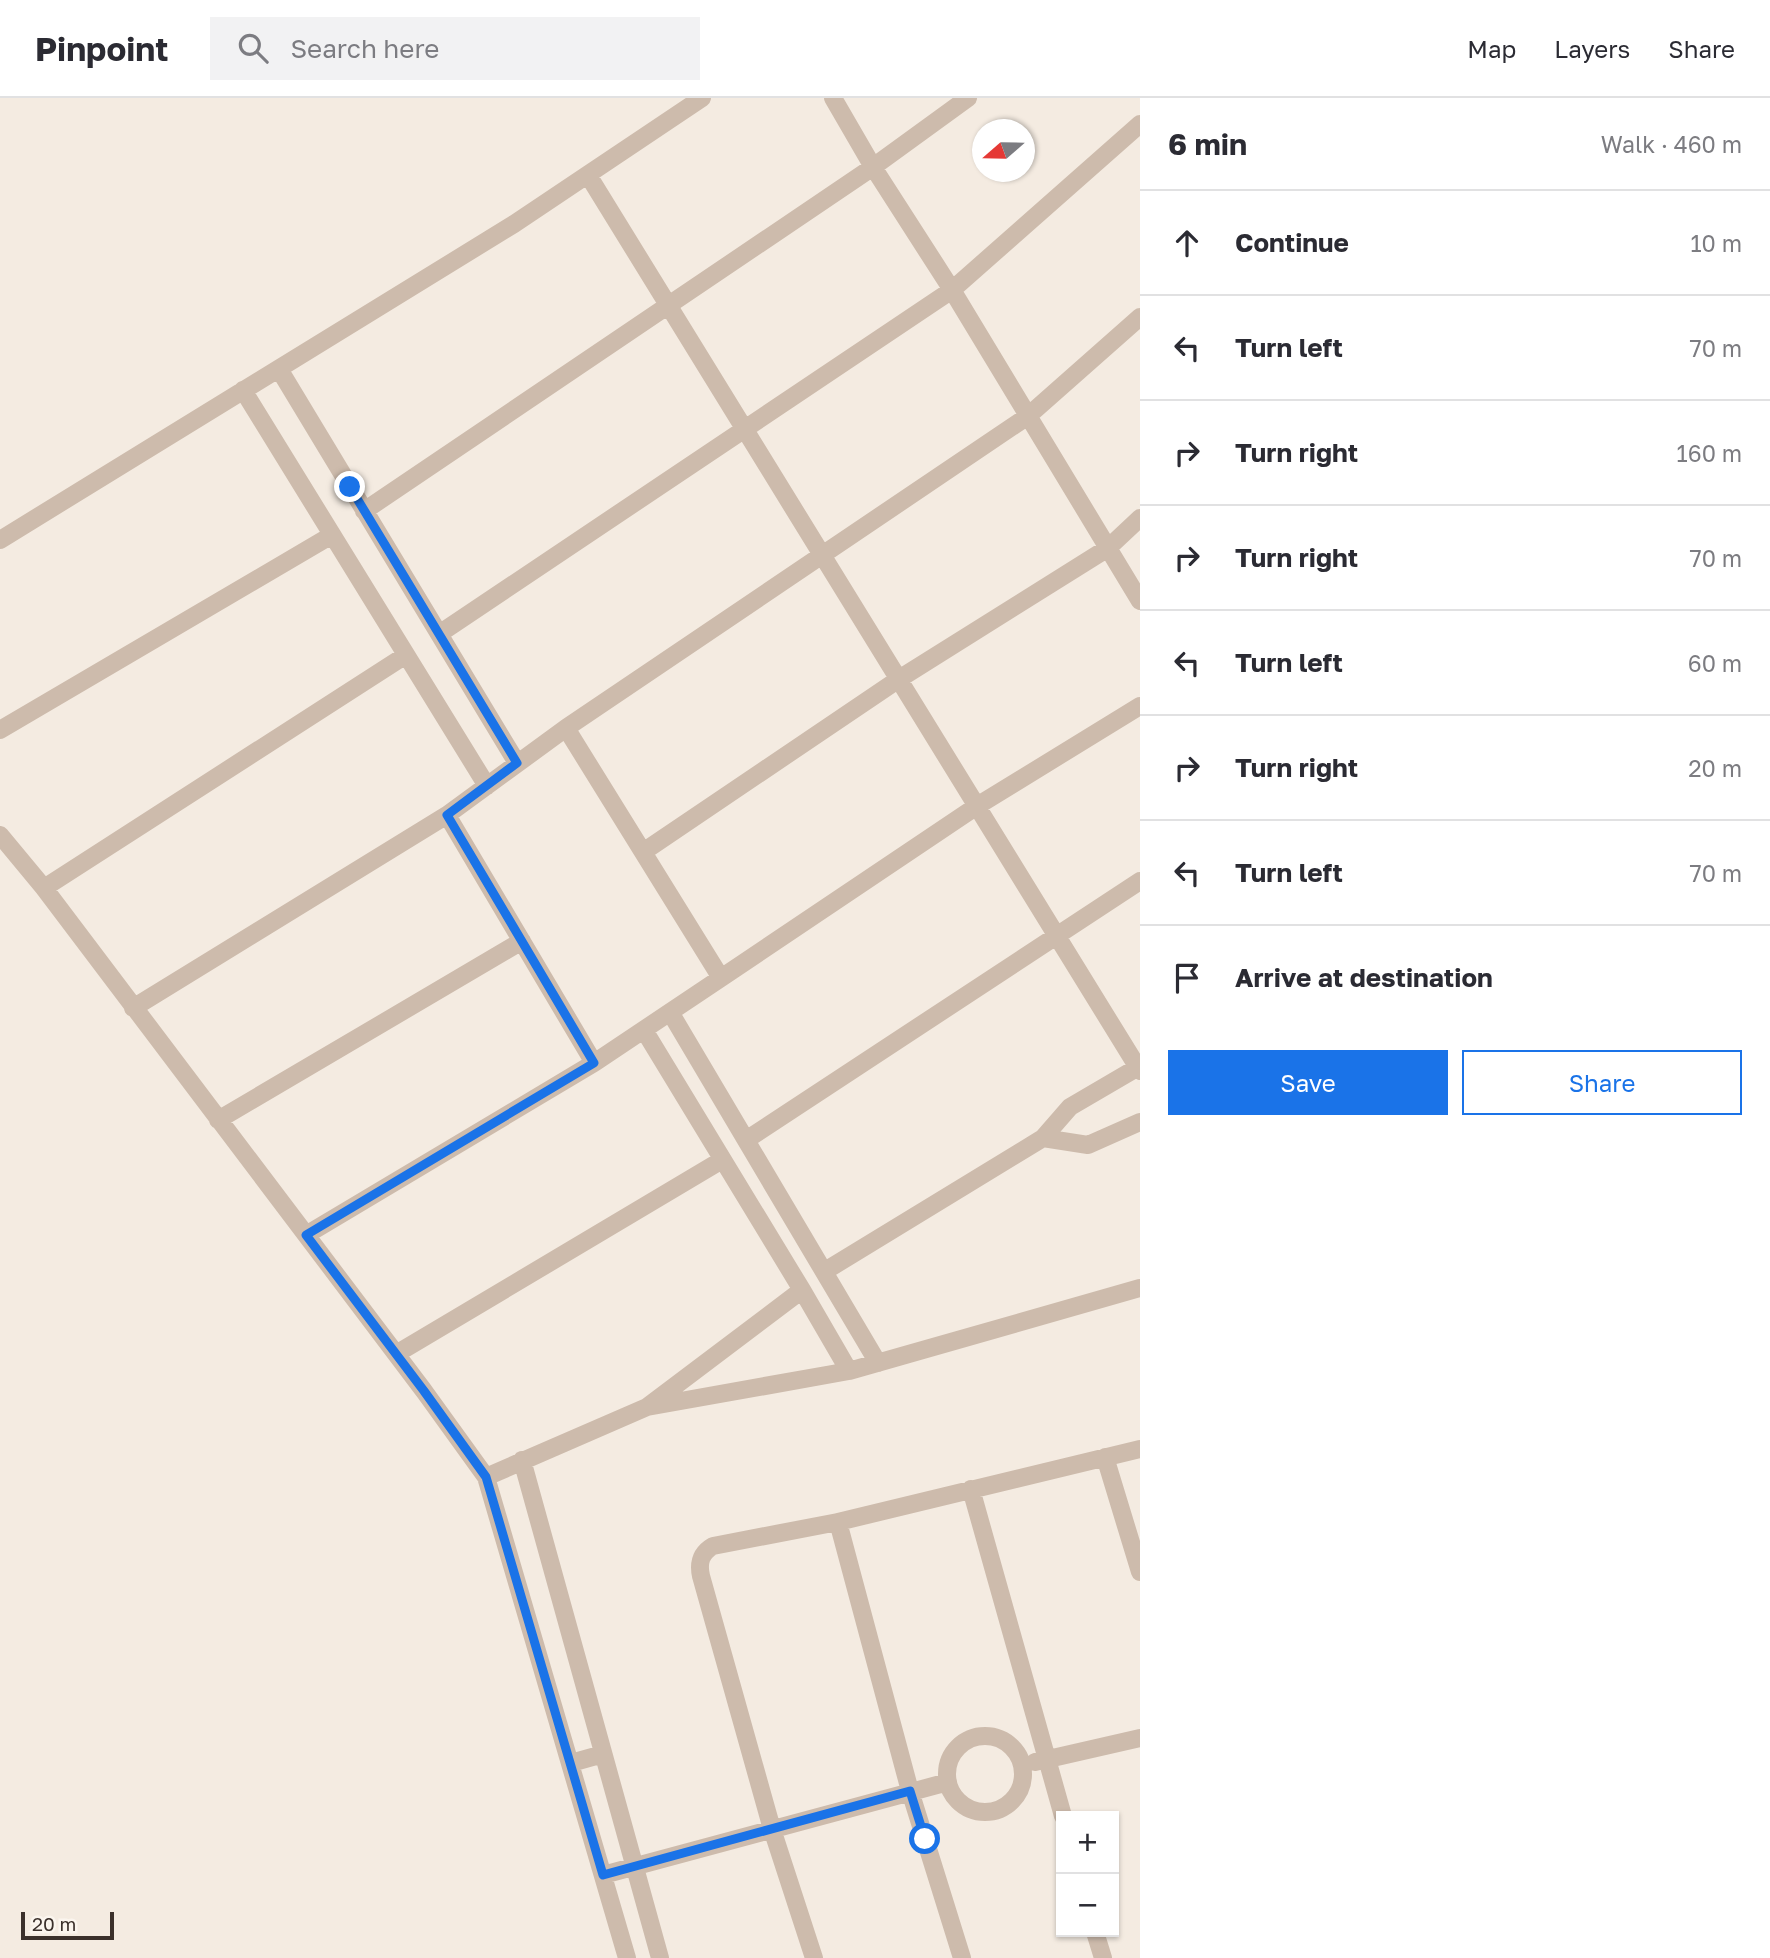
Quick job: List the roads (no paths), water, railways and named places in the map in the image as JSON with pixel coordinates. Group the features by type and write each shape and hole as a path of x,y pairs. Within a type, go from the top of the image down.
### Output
{"street":[{"path":"0,540 514,224 702,98"},
{"path":"832,98 1140,601"},
{"path":"364,511 873,167 968,98"},
{"path":"439,634 952,290 1140,124"},
{"path":"588,175 1139,1068 1070,1107 1043,1138 824,1271"},
{"path":"133,1008 447,815 566,728 1028,416 1140,317"},
{"path":"279,369 517,763"},
{"path":"243,390 487,786"},
{"path":"643,852 899,679 1108,548 1140,518"},
{"path":"0,730 332,535"},
{"path":"44,888 406,655"},
{"path":"306,1235 594,1063 977,806 1140,706"},
{"path":"566,728 721,978"},
{"path":"447,815 594,1063"},
{"path":"0,835 44,888 486,1477 627,1958"},
{"path":"746,1140 1140,881"},
{"path":"218,1120 522,941"},
{"path":"670,1012 878,1363"},
{"path":"644,1030 803,1290 849,1371"},
{"path":"1043,1138 1088,1145 1140,1122"},
{"path":"396,1354 722,1160"},
{"path":"486,1477 647,1407 849,1371 1140,1288"},
{"path":"647,1407 803,1290"},
{"path":"814,1958 772,1829 699,1566 704,1552 713,1546 838,1522 1140,1449"},
{"path":"1105,1457 1140,1572"},
{"path":"522,1460 660,1958"},
{"path":"971,1489 1062,1811"},
{"path":"838,1522 910,1791 962,1958"},
{"path":"983,1736 996,1737 1007,1744 1017,1753 1022,1765 1020,1789 1004,1807 993,1812 970,1809 959,1802 951,1793 947,1782 947,1768 959,1745 983,1736"},
{"path":"1022,1765 1140,1738"},
{"path":"571,1763 603,1754"},
{"path":"603,1875 947,1782"},
{"path":"1097,1937 1103,1958"}]}
